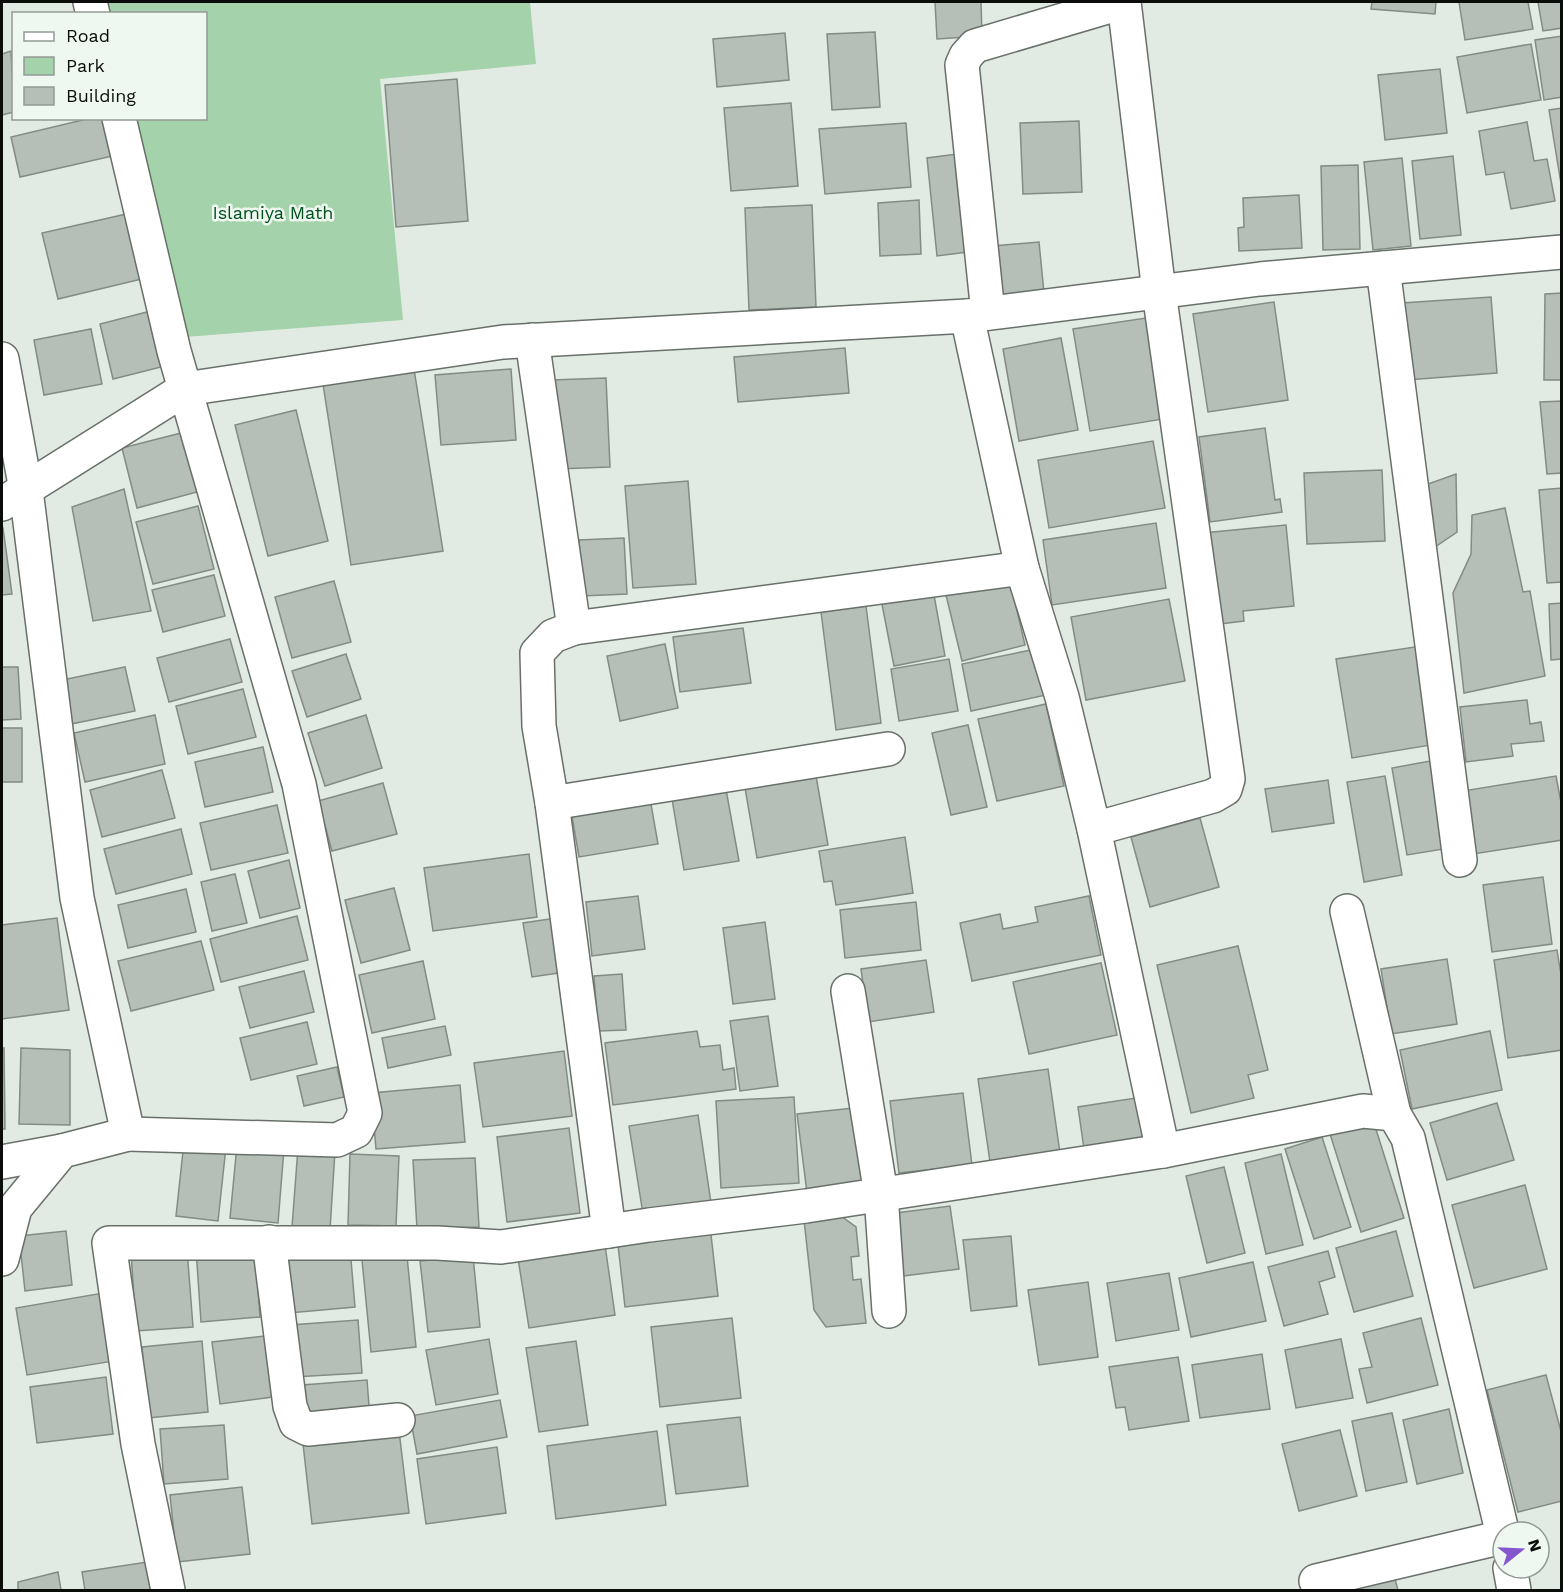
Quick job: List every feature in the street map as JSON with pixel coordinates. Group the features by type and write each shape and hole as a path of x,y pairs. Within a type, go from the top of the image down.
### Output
{"street":[{"path":"1094,829 1213,796 1225,789 1228,779 1159,291 1124,2 975,46 962,65 978,314 1022,568 1062,697 1094,829 1164,1151"},
{"path":"2,1162 63,1151 128,1134 337,1140 356,1131 364,1113 299,784 185,389 118,120"},
{"path":"14,497 185,389 491,343 978,314 1159,291 1562,252"},
{"path":"1383,268 1460,860"},
{"path":"532,340 574,628"},
{"path":"2,359 14,497 77,898 128,1134"},
{"path":"609,1231 552,803 539,726 537,653 554,636 574,628 1022,568"},
{"path":"552,803 888,749"},
{"path":"1347,910 1394,1114 1408,1138 1499,1520"},
{"path":"848,991 881,1194 889,1311"},
{"path":"168,1590 138,1444 109,1243 437,1243 501,1247 881,1194 1164,1151 1363,1111 1394,1114"},
{"path":"2,1259 15,1208 63,1151"},
{"path":"269,1242 290,1406 296,1423 308,1429 398,1420"},
{"path":"1316,1581 1491,1539"}],"green space":[{"name":"Islamiya Math","path":"91,2 530,2 536,64 380,79 403,320 172,338 119,120 207,120 207,12 93,12"}],"building":[{"path":"935,2 981,2 982,36 937,39"},
{"path":"1372,2 1436,2 1435,14 1371,9"},
{"path":"1459,2 1528,2 1533,29 1465,40"},
{"path":"1538,2 1562,2 1562,28 1543,31"},
{"path":"875,32 880,107 832,110 827,34"},
{"path":"785,33 789,80 717,87 713,39"},
{"path":"1562,36 1562,97 1544,100 1535,40"},
{"path":"1531,44 1541,100 1467,113 1457,57"},
{"path":"11,51 12,112 2,115 2,54"},
{"path":"1440,69 1447,133 1385,140 1378,75"},
{"path":"457,79 468,221 396,227 385,85"},
{"path":"791,103 798,186 731,191 724,108"},
{"path":"1562,108 1562,190 1549,110"},
{"path":"83,120 108,120 117,155 20,177 11,137"},
{"path":"1079,121 1082,192 1023,194 1020,123"},
{"path":"1527,122 1534,161 1547,159 1555,201 1511,209 1504,172 1486,175 1479,131"},
{"path":"906,123 911,187 825,194 819,129"},
{"path":"965,153 975,251 937,256 927,158"},
{"path":"1453,156 1461,235 1420,239 1412,161"},
{"path":"1402,158 1411,246 1373,250 1364,162"},
{"path":"1358,165 1360,249 1323,250 1321,166"},
{"path":"1299,195 1302,248 1239,251 1238,228 1244,227 1243,198"},
{"path":"919,200 921,254 880,256 878,203"},
{"path":"812,205 816,307 749,310 745,208"},
{"path":"131,213 146,278 58,299 42,233"},
{"path":"1039,242 1045,303 997,307 993,246"},
{"path":"1562,293 1562,380 1544,380 1545,294"},
{"path":"1491,297 1497,373 1407,380 1402,303"},
{"path":"1274,302 1288,400 1208,412 1193,314"},
{"path":"151,311 165,366 113,379 100,324"},
{"path":"1146,318 1163,419 1090,431 1073,329"},
{"path":"91,329 102,384 44,395 34,340"},
{"path":"1061,338 1078,430 1019,441 1003,349"},
{"path":"845,348 849,393 738,402 734,357"},
{"path":"414,369 443,551 351,565 323,384"},
{"path":"511,369 516,440 441,445 435,375"},
{"path":"606,378 610,467 557,469 552,380"},
{"path":"1562,401 1562,473 1547,474 1540,402"},
{"path":"296,410 328,541 268,556 235,425"},
{"path":"1265,428 1275,500 1280,499 1282,512 1210,522 1199,437"},
{"path":"181,433 197,492 137,508 122,448"},
{"path":"1153,441 1165,508 1049,528 1038,460"},
{"path":"1382,470 1385,541 1307,544 1304,473"},
{"path":"1456,474 1457,532 1435,547 1428,484"},
{"path":"688,481 696,584 633,588 625,486"},
{"path":"1562,488 1562,582 1547,583 1539,490"},
{"path":"124,489 151,611 93,621 72,507"},
{"path":"198,506 214,569 153,584 136,522"},
{"path":"1505,508 1523,592 1530,591 1545,676 1464,693 1453,593 1471,554 1472,515"},
{"path":"1156,523 1166,588 1052,605 1043,540"},
{"path":"1286,525 1294,606 1243,611 1244,621 1212,625 1203,533"},
{"path":"2,529 12,594 2,595"},
{"path":"624,538 627,594 582,596 579,540"},
{"path":"214,575 225,616 163,632 152,590"},
{"path":"1010,580 1025,645 962,661 946,595"},
{"path":"334,581 351,642 292,658 275,597"},
{"path":"932,584 945,656 894,666 880,594"},
{"path":"1169,599 1185,681 1086,700 1071,617"},
{"path":"1562,603 1562,659 1551,660 1549,604"},
{"path":"866,606 881,723 836,730 821,612"},
{"path":"743,628 751,683 680,692 673,637"},
{"path":"230,639 242,682 169,702 157,658"},
{"path":"665,644 678,708 620,721 607,656"},
{"path":"1421,646 1437,744 1352,758 1336,659"},
{"path":"1036,649 1046,695 971,711 962,664"},
{"path":"346,654 361,699 307,717 292,671"},
{"path":"949,659 958,711 899,721 891,669"},
{"path":"2,667 18,667 21,719 2,720"},
{"path":"125,667 135,711 71,724 62,680"},
{"path":"243,689 256,737 188,754 176,706"},
{"path":"1527,700 1530,724 1541,722 1544,741 1511,744 1513,756 1466,762 1460,707"},
{"path":"1046,704 1064,786 997,801 978,719"},
{"path":"155,715 165,764 85,782 74,733"},
{"path":"366,715 382,768 325,786 308,733"},
{"path":"968,725 987,807 951,815 932,733"},
{"path":"2,728 22,728 22,782 2,782"},
{"path":"263,747 273,792 205,807 195,762"},
{"path":"1441,759 1456,847 1407,855 1392,768"},
{"path":"162,770 175,818 102,837 90,790"},
{"path":"815,770 828,845 757,858 744,782"},
{"path":"1385,776 1402,875 1364,882 1347,782"},
{"path":"1556,776 1562,808 1562,840 1473,854 1463,791"},
{"path":"1328,780 1334,823 1272,832 1265,789"},
{"path":"383,783 397,834 332,851 318,801"},
{"path":"725,784 739,861 684,870 671,793"},
{"path":"649,793 658,844 579,857 570,805"},
{"path":"277,805 288,853 211,870 200,823"},
{"path":"1200,818 1219,887 1150,907 1131,837"},
{"path":"181,829 192,874 116,894 104,849"},
{"path":"905,837 913,893 836,905 832,881 824,882 819,851"},
{"path":"529,854 537,917 433,931 424,868"},
{"path":"289,860 300,908 260,918 248,871"},
{"path":"235,874 247,923 212,931 201,882"},
{"path":"1543,877 1552,944 1492,952 1483,885"},
{"path":"394,888 410,950 361,963 345,900"},
{"path":"186,889 196,932 128,948 118,905"},
{"path":"638,896 645,949 592,956 586,902"},
{"path":"1089,896 1101,955 972,981 960,923 1000,914 1003,929 1038,922 1035,907"},
{"path":"916,902 921,950 845,958 840,910"},
{"path":"297,916 308,960 221,982 210,939"},
{"path":"57,918 69,1010 2,1019 2,925"},
{"path":"556,918 565,972 532,977 523,923"},
{"path":"765,922 775,999 733,1004 723,928"},
{"path":"201,941 214,990 131,1011 118,961"},
{"path":"1238,946 1268,1070 1248,1075 1254,1098 1191,1113 1157,965"},
{"path":"1557,950 1562,981 1562,1050 1508,1058 1494,960"},
{"path":"1447,959 1457,1024 1391,1034 1381,969"},
{"path":"926,960 934,1012 868,1022 861,969"},
{"path":"423,961 435,1019 372,1033 359,975"},
{"path":"1101,963 1117,1035 1029,1054 1013,982"},
{"path":"304,971 314,1012 250,1028 239,987"},
{"path":"622,974 626,1030 598,1031 594,976"},
{"path":"768,1016 778,1086 740,1091 730,1021"},
{"path":"307,1022 317,1064 251,1080 240,1038"},
{"path":"445,1026 451,1055 388,1068 382,1038"},
{"path":"697,1031 700,1047 720,1045 723,1070 734,1068 736,1089 613,1105 605,1043"},
{"path":"1490,1031 1502,1090 1412,1109 1400,1050"},
{"path":"2,1048 4,1048 5,1129 2,1129"},
{"path":"21,1048 70,1050 70,1125 19,1124"},
{"path":"564,1051 572,1116 483,1127 474,1063"},
{"path":"337,1067 344,1097 304,1106 297,1076"},
{"path":"1048,1069 1060,1153 990,1162 978,1079"},
{"path":"460,1085 465,1142 376,1149 371,1093"},
{"path":"963,1093 972,1165 899,1173 890,1101"},
{"path":"794,1097 799,1183 721,1188 716,1101"},
{"path":"1142,1097 1149,1146 1085,1156 1078,1107"},
{"path":"1497,1103 1514,1160 1447,1180 1430,1123"},
{"path":"863,1107 872,1186 807,1193 797,1114"},
{"path":"698,1115 711,1203 643,1214 629,1126"},
{"path":"1373,1120 1404,1218 1361,1232 1330,1134"},
{"path":"569,1128 580,1213 507,1222 497,1137"},
{"path":"1322,1137 1351,1227 1314,1239 1285,1149"},
{"path":"184,1142 226,1147 218,1221 176,1216"},
{"path":"237,1145 284,1149 278,1223 230,1218"},
{"path":"298,1148 335,1151 330,1230 292,1227"},
{"path":"350,1154 399,1156 396,1226 348,1225"},
{"path":"1281,1154 1303,1245 1266,1254 1245,1163"},
{"path":"475,1158 479,1227 417,1229 413,1160"},
{"path":"1224,1167 1245,1253 1207,1263 1186,1176"},
{"path":"1525,1185 1547,1269 1474,1288 1452,1205"},
{"path":"950,1206 959,1269 896,1277 888,1214"},
{"path":"841,1216 856,1227 859,1256 851,1257 853,1280 861,1279 866,1323 826,1327 814,1310 804,1220"},
{"path":"710,1226 718,1296 625,1307 617,1236"},
{"path":"66,1231 72,1285 25,1291 19,1236"},
{"path":"1396,1231 1413,1296 1354,1312 1336,1248"},
{"path":"1011,1236 1017,1306 971,1311 963,1240"},
{"path":"604,1238 615,1315 529,1328 517,1252"},
{"path":"255,1245 260,1317 201,1322 196,1249"},
{"path":"350,1248 355,1307 289,1313 284,1254"},
{"path":"187,1249 193,1327 136,1331 131,1252"},
{"path":"1328,1251 1335,1277 1319,1282 1328,1314 1284,1326 1268,1267"},
{"path":"407,1256 416,1347 371,1352 362,1260"},
{"path":"473,1256 480,1327 428,1332 420,1261"},
{"path":"1253,1262 1266,1321 1191,1337 1179,1278"},
{"path":"1169,1273 1179,1330 1116,1341 1107,1283"},
{"path":"1088,1282 1098,1357 1039,1365 1028,1290"},
{"path":"103,1293 114,1361 27,1375 16,1308"},
{"path":"732,1318 741,1398 660,1407 651,1327"},
{"path":"1421,1318 1438,1385 1367,1403 1359,1369 1372,1367 1363,1333"},
{"path":"358,1320 362,1373 294,1377 290,1325"},
{"path":"273,1335 280,1396 220,1404 212,1342"},
{"path":"489,1339 498,1394 436,1405 426,1350"},
{"path":"1341,1339 1353,1398 1296,1408 1285,1350"},
{"path":"202,1341 208,1412 148,1418 142,1347"},
{"path":"576,1341 588,1425 539,1432 526,1348"},
{"path":"1262,1354 1270,1409 1200,1418 1192,1365"},
{"path":"1178,1357 1189,1421 1129,1430 1125,1407 1116,1408 1109,1367"},
{"path":"1546,1375 1562,1435 1562,1501 1518,1512 1487,1390"},
{"path":"106,1377 113,1434 37,1443 30,1387"},
{"path":"367,1380 370,1418 305,1424 302,1385"},
{"path":"500,1400 507,1437 417,1454 410,1416"},
{"path":"1449,1409 1463,1473 1417,1484 1403,1420"},
{"path":"1392,1413 1407,1482 1366,1491 1352,1421"},
{"path":"740,1417 748,1486 676,1494 667,1425"},
{"path":"398,1423 409,1513 312,1524 302,1435"},
{"path":"224,1425 228,1479 164,1484 160,1429"},
{"path":"1340,1430 1357,1496 1299,1511 1282,1444"},
{"path":"657,1431 666,1505 556,1519 547,1446"},
{"path":"497,1447 506,1513 426,1524 417,1459"},
{"path":"242,1487 250,1554 177,1562 170,1495"},
{"path":"147,1562 152,1590 85,1590 82,1572"},
{"path":"58,1572 61,1590 18,1590 18,1582"},
{"path":"1393,1572 1398,1590 1320,1590"}]}
